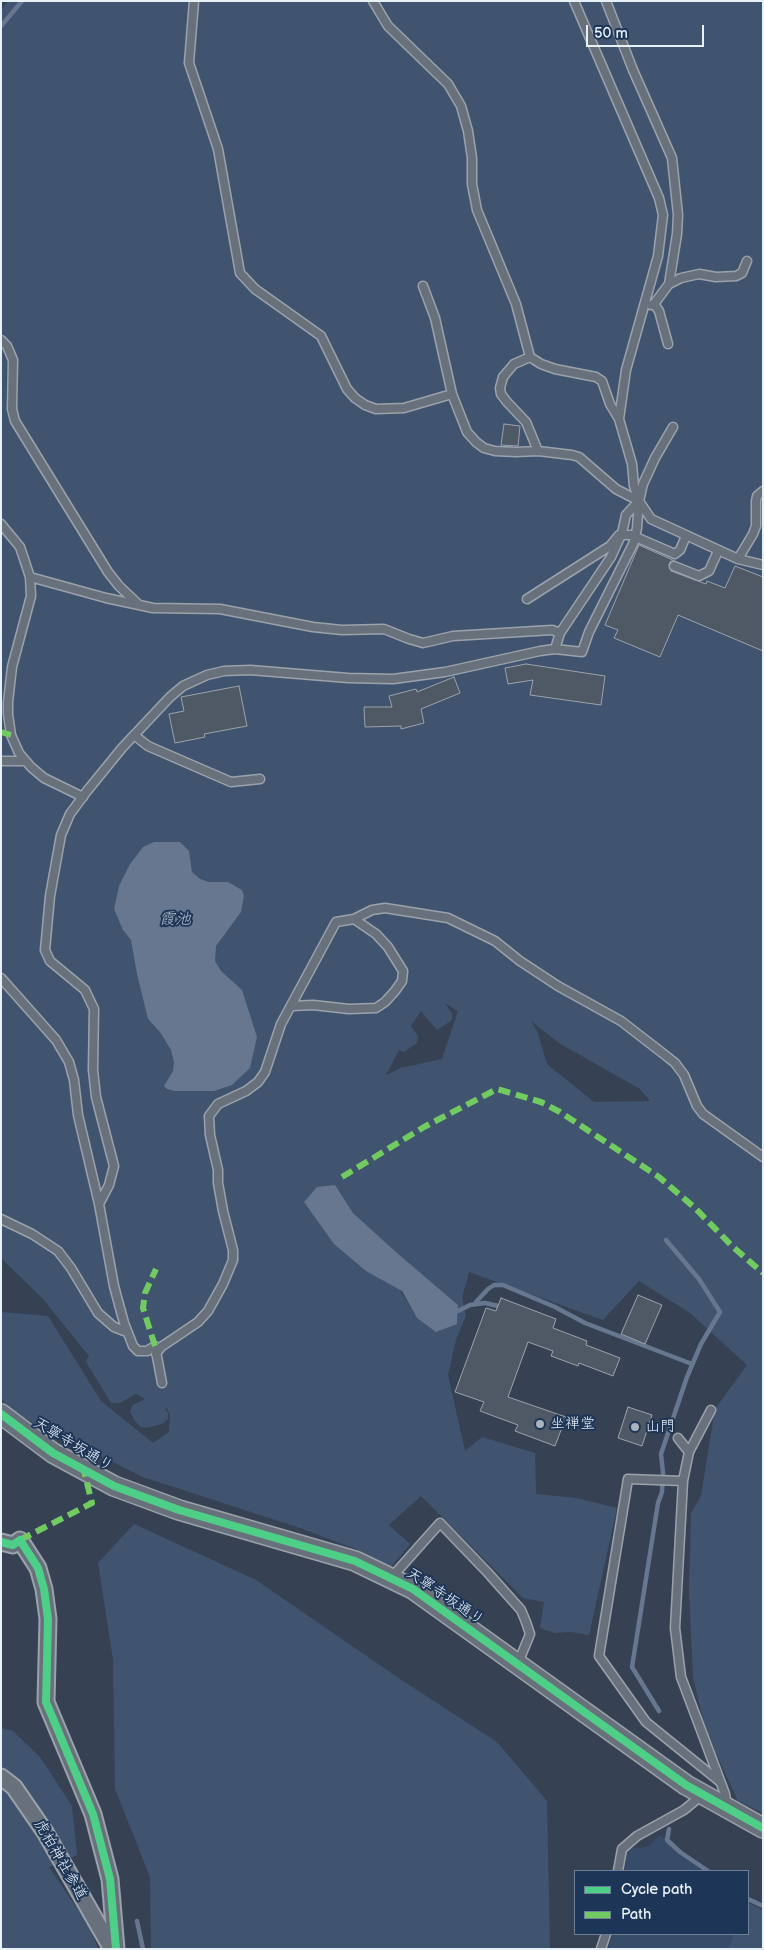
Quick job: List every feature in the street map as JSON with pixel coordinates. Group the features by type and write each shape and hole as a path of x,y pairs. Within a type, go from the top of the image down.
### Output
{"street":[{"name":"天寧寺坂通り","path":"1,1414 53,1453 84,1471 129,1492 179,1510 355,1561 413,1589 639,1752 702,1795 763,1828"},
{"path":"1,1542 13,1544 20,1540 38,1568 44,1589 48,1619 46,1702 93,1814 110,1879 114,1949"},
{"name":"虎柏神社参道","path":"1,1778 14,1787 45,1832 114,1949"}],"lane":[{"path":"194,1 189,63 218,149 240,273 255,288 321,336 347,390 365,405 376,409 404,408 452,394"},
{"path":"373,1 388,26 448,84 461,106 468,132 472,158 472,184 477,210 516,304 530,357 541,364 555,369 596,377 602,381 610,404 619,419 632,464 634,486 639,501 652,520 718,551 738,559 763,565"},
{"path":"574,1 660,198 663,214 662,233 645,305 626,370 619,419"},
{"path":"606,1 633,70 672,158 677,206 677,234 669,284 654,304 645,305"},
{"path":"669,284 690,275 736,276 742,272 746,261"},
{"path":"423,286 435,318 452,394 467,432 476,442 484,448 494,451 538,451 579,457 616,489 639,501"},
{"path":"654,304 659,311 668,344"},
{"path":"1,340 7,346 13,360 12,409 15,421 108,572 124,592 140,605"},
{"path":"530,357 514,364 503,377 500,388 501,394 507,402 526,422 538,451"},
{"path":"99,1204 109,1185 114,1166 96,1097 93,1070 94,1009 85,990 50,961 45,950 50,896 59,844 70,814 82,797 134,735 183,686 195,679 224,671 250,670 348,678 393,679 445,672 540,650 556,649 582,652 635,537 643,484 673,427"},
{"path":"738,559 756,526 756,501 763,491"},
{"path":"556,649 560,633 607,564 622,533 626,515 639,501"},
{"path":"1,524 20,547 30,577 29,605 12,667 8,702 11,735 24,761 44,778 82,797"},
{"path":"622,533 635,537 658,550 675,554 680,550 686,536"},
{"path":"527,599 610,546 622,533"},
{"path":"674,566 699,576 709,571 718,551"},
{"path":"30,577 61,587 140,605 170,608 220,608 313,627 342,630 384,629 409,640 423,643 453,636 552,630 560,633"},
{"path":"134,735 148,746 231,782 260,779"},
{"path":"1,762 24,761"},
{"path":"156,1354 161,1347 198,1322 208,1311 230,1270 233,1250 223,1212 218,1183 218,1170 210,1135 209,1116 218,1104 258,1082 265,1072 276,1036 324,941 336,922 354,919 372,910 385,908 434,915 459,922 495,941 520,961 558,986 620,1021 665,1054 684,1075 697,1106 703,1114 763,1157"},
{"path":"292,1006 313,1005 348,1009 376,1008 385,1002 395,991 402,981 403,971 388,947 376,934 354,919"},
{"path":"1,978 56,1040 69,1062 74,1080 78,1115 99,1204 114,1286 127,1332 133,1346 138,1351 147,1351 155,1346 162,1383"},
{"path":"1,1219 32,1234 58,1251 71,1268 98,1313 114,1327 127,1332"},
{"path":"712,1410 689,1452 683,1481 675,1628 681,1677 726,1794 727,1809"},
{"path":"678,1438 689,1452"},
{"path":"683,1481 628,1479 599,1656 646,1722 721,1782"},
{"path":"391,1578 440,1523 520,1610 530,1634 524,1651 516,1663"},
{"path":"618,1870 622,1850 637,1836 684,1810 702,1795"},
{"path":"601,1949 606,1935"}],"shaded area":[{"path":"8,1 763,1 763,1813 738,1801 716,1754 703,1720 693,1677 689,1588 691,1513 701,1496 715,1409 747,1365 690,1313 639,1281 603,1320 469,1272 462,1298 466,1315 456,1340 448,1375 465,1451 482,1437 535,1453 536,1494 576,1498 617,1508 589,1635 571,1632 555,1633 540,1628 544,1602 523,1598 421,1496 389,1525 410,1544 391,1567 356,1549 300,1528 143,1477 8,1410 1,1396 1,1312 48,1316 101,1401 153,1443 169,1432 170,1415 167,1408 165,1409 168,1413 168,1419 162,1424 146,1428 141,1427 135,1421 130,1411 133,1405 145,1399 136,1394 120,1403 111,1403 86,1361 89,1356 43,1299 1,1258 1,10","holes":["445,1003 458,1011 442,1059 401,1068 386,1075 399,1050 404,1052 417,1043 418,1036 411,1026 421,1011 437,1030 452,1020 452,1014","531,1021 559,1043 640,1089 650,1101 594,1102 547,1064 537,1031","353,1213 458,1305 457,1324 417,1318"]},
{"path":"134,1524 256,1580 400,1679 497,1742 547,1801 550,1949 151,1949 150,1877 115,1789 113,1659 98,1563"},
{"path":"1,1728 13,1731 40,1757 72,1806 77,1855 49,1867 89,1926 98,1949 1,1949"},
{"path":"660,1835 680,1852 707,1870 625,1870 627,1848 647,1847"},
{"path":"749,1903 763,1910 763,1949 728,1949 734,1935 749,1935"},
{"path":"613,1935 734,1935 728,1949 608,1949"}],"water":[{"name":"霞池","path":"154,842 180,842 189,851 192,872 200,879 209,882 228,882 242,890 244,896 241,912 216,946 215,961 221,971 242,990 257,1037 250,1068 232,1085 214,1091 175,1091 164,1086 173,1071 174,1062 171,1050 160,1032 148,1019 131,940 123,930 114,909 119,886 130,864 143,847"},
{"path":"335,1185 353,1213 458,1305 457,1324 436,1332 417,1318 402,1291 366,1271 334,1244 304,1202 317,1187"}],"building":[{"path":"504,424 520,426 518,446 501,445"},
{"path":"639,545 675,561 671,561 669,564 671,571 706,584 707,581 725,588 735,566 763,577 763,651 678,615 660,657 614,638 618,630 605,625"},
{"path":"526,664 605,676 601,705 530,695 533,680 508,684 505,668"},
{"path":"454,677 460,693 421,709 424,723 401,729 401,726 365,727 364,707 392,707 389,696 416,689 417,692"},
{"path":"239,686 247,726 204,734 205,737 175,743 169,714 184,711 181,697"},
{"path":"638,1295 662,1305 645,1344 621,1334"},
{"path":"501,1298 556,1319 553,1328 587,1341 586,1345 620,1358 613,1376 579,1363 578,1366 551,1356 553,1351 528,1342 508,1397 566,1417 555,1446 515,1431 518,1425 480,1411 484,1402 455,1392 486,1308 496,1311"},
{"name":"山門","path":"628,1407 652,1415 642,1446 618,1438"}],"waterway":[{"path":"1,26 22,1"},
{"path":"659,1711 632,1667 658,1503 662,1492 661,1454 687,1377 701,1344 720,1312 699,1279 666,1240"},
{"path":"476,1302 494,1285 503,1285 555,1307 585,1323 692,1364"},
{"path":"458,1311 470,1305 485,1303 498,1306"},
{"path":"669,1829 667,1840 680,1852 707,1870"},
{"path":"749,1899 763,1906"},
{"path":"137,1921 143,1949"}],"marked path":[{"path":"1,732 11,735"},
{"path":"342,1177 424,1127 497,1089 541,1102 560,1112 659,1177 695,1208 733,1247 763,1273"},
{"path":"155,1346 143,1308 145,1293 156,1269"},
{"path":"20,1540 92,1503 84,1471"}],"cycle path":[{"path":"1,1414 53,1453 114,1486 179,1510 355,1561 413,1589 686,1785 763,1828"},
{"path":"1,1542 13,1545 20,1540 38,1568 44,1589 48,1619 46,1702 93,1814 110,1879 116,1949"}],"place":[{"name":"坐禅堂","path":"540,1424"},
{"name":"山門","path":"635,1427"}]}
